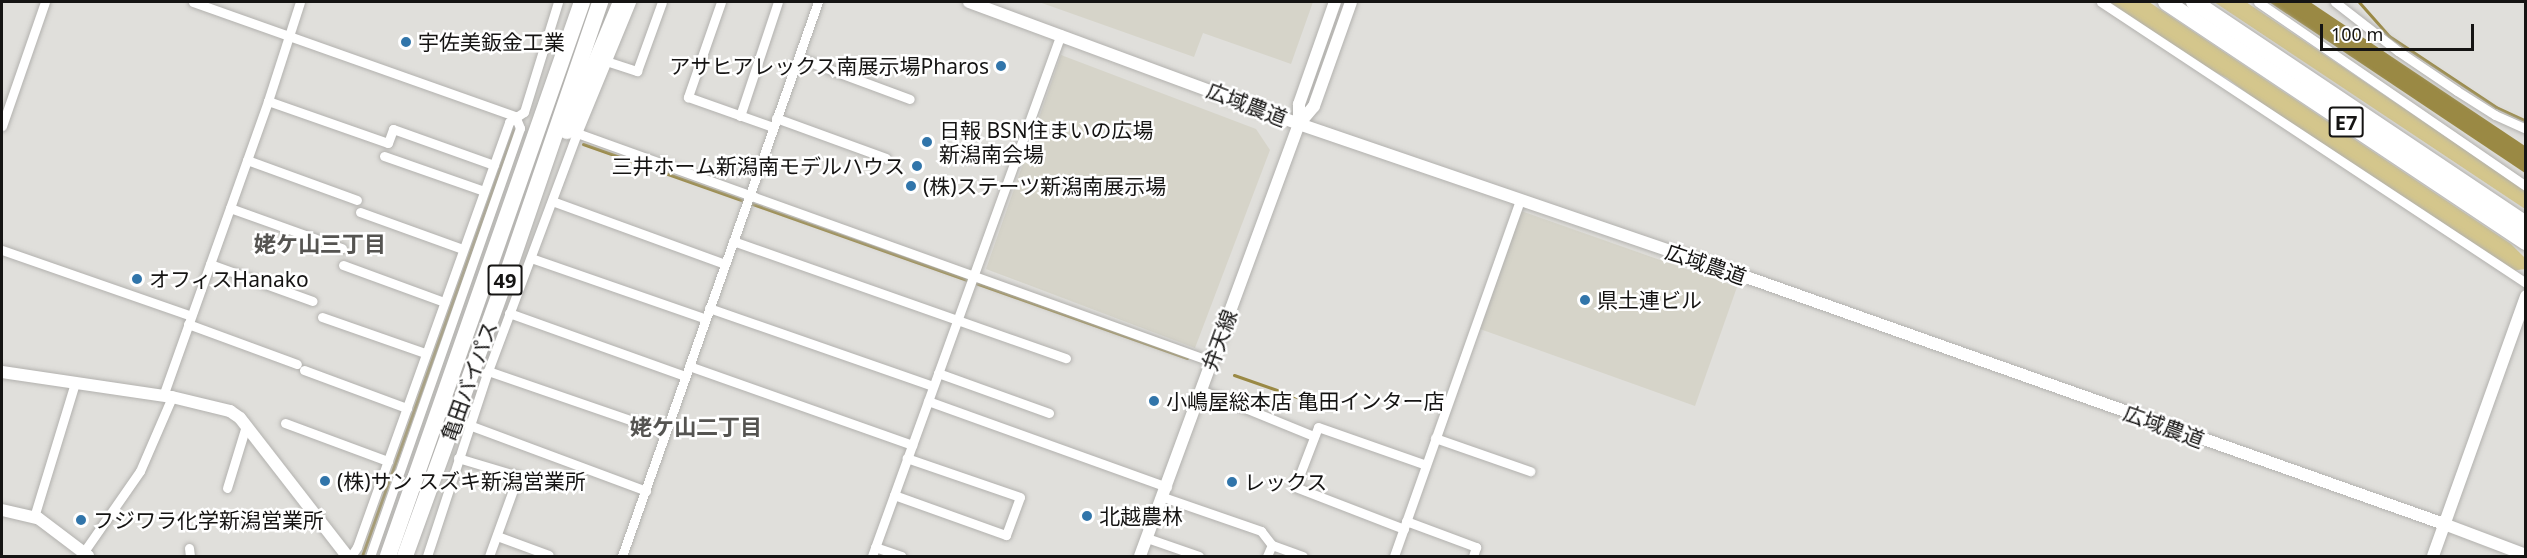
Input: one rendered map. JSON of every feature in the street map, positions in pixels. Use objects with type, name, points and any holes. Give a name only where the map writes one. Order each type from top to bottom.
[{"type":"highway","points":[[557,71],[574,2]]},
{"type":"highway","name":"亀田バイパス","points":[[388,556],[582,2]]},
{"type":"highway","name":"亀田バイパス","points":[[405,556],[531,205],[600,2]]},
{"type":"highway","points":[[531,205],[560,147],[621,2]]},
{"type":"highway","name":"E7","points":[[2166,2],[2526,242]]},
{"type":"highway","name":"E7","points":[[2194,2],[2526,224]]},
{"type":"street","points":[[2,126],[45,2]]},
{"type":"street","points":[[193,2],[290,34],[516,116]]},
{"type":"street","points":[[2,510],[34,517],[56,530],[86,554],[140,471],[300,2]]},
{"type":"street","points":[[2,372],[167,396],[221,407],[240,418],[349,556],[357,547],[509,122],[524,112],[558,2]]},
{"type":"street","points":[[427,556],[469,425],[509,313],[577,133],[631,2]]},
{"type":"street","points":[[606,61],[637,71],[662,2]]},
{"type":"street","points":[[721,2],[688,97],[740,116],[775,123],[886,158]]},
{"type":"street","points":[[740,116],[778,2]]},
{"type":"street","points":[[622,556],[818,2]]},
{"type":"street","name":"広域農道","points":[[969,2],[1299,123],[2445,524],[2523,555]]},
{"type":"street","name":"弁天線","points":[[1140,556],[1299,123],[1299,104],[1335,2]]},
{"type":"street","name":"弁天線","points":[[1299,123],[1314,106],[1351,2]]},
{"type":"street","points":[[2101,2],[2526,283]]},
{"type":"street","points":[[2258,2],[2526,186]]},
{"type":"street","points":[[2335,2],[2398,51],[2457,91],[2495,115],[2526,129]]},
{"type":"street","points":[[901,556],[873,552],[1061,34]]},
{"type":"street","points":[[799,58],[910,99]]},
{"type":"street","points":[[268,101],[388,143],[393,129],[494,165]]},
{"type":"street","points":[[370,556],[520,128],[516,116]]},
{"type":"street","points":[[577,133],[746,201],[1210,361]]},
{"type":"street","points":[[384,156],[484,191]]},
{"type":"street","points":[[247,160],[357,200]]},
{"type":"street","points":[[1394,556],[1520,200]]},
{"type":"street","points":[[552,201],[725,264]]},
{"type":"street","points":[[230,208],[342,248]]},
{"type":"street","points":[[360,212],[463,249]]},
{"type":"street","points":[[733,241],[1066,358]]},
{"type":"street","points":[[2,250],[190,320],[300,367],[406,408]]},
{"type":"street","points":[[531,258],[706,319]]},
{"type":"street","points":[[210,264],[313,301]]},
{"type":"street","points":[[343,265],[444,302]]},
{"type":"street","points":[[2433,556],[2526,296]]},
{"type":"street","points":[[709,308],[933,386]]},
{"type":"street","points":[[509,313],[685,376]]},
{"type":"street","points":[[322,317],[425,353]]},
{"type":"street","points":[[689,366],[912,445]]},
{"type":"street","points":[[488,371],[665,432]]},
{"type":"street","points":[[938,373],[1049,413]]},
{"type":"street","points":[[34,517],[75,383]]},
{"type":"street","points":[[1201,390],[1314,436]]},
{"type":"street","points":[[928,401],[1261,531],[1272,545],[1303,556]]},
{"type":"street","points":[[285,423],[388,461]]},
{"type":"street","points":[[469,425],[646,491]]},
{"type":"street","points":[[227,488],[246,426]]},
{"type":"street","points":[[1426,465],[1317,427],[1295,487],[1476,547],[1473,556]]},
{"type":"street","points":[[1435,438],[1530,471]]},
{"type":"street","points":[[458,458],[518,476],[489,556]]},
{"type":"street","points":[[894,495],[1006,534],[1013,516],[1020,496],[907,458]]},
{"type":"street","points":[[497,536],[549,555]]},
{"type":"street","points":[[1148,538],[1199,556]]},
{"type":"street","points":[[1268,556],[1272,545]]},
{"type":"shaded area","points":[[1039,2],[1313,2],[1291,64],[1203,33],[1194,57]]},
{"type":"shaded area","points":[[2106,2],[2149,2],[2511,244],[2525,258],[2525,269],[2511,271],[2256,100],[2227,78],[2197,63]]},
{"type":"shaded area","points":[[2214,2],[2246,2],[2525,190],[2525,209]]},
{"type":"shaded area","points":[[2269,2],[2310,2],[2525,146],[2525,173]]},
{"type":"shaded area","points":[[1061,55],[1256,129],[1270,150],[1195,348],[986,269]]},
{"type":"shaded area","points":[[1521,211],[1737,287],[1695,406],[1480,329]]},
{"type":"waterway","points":[[2359,2],[2389,36],[2496,107],[2526,121]]},
{"type":"waterway","points":[[362,556],[514,129]]},
{"type":"waterway","points":[[583,144],[1187,358]]},
{"type":"waterway","points":[[1234,375],[1317,404]]},
{"type":"place","name":"宇佐美鈑金工業","points":[[406,42]]},
{"type":"place","name":"アサヒアレックス南展示場Pharos","points":[[1001,66]]},
{"type":"place","name":"日報 BSN住まいの広場 新潟南会場","points":[[927,142]]},
{"type":"place","name":"三井ホーム新潟南モデルハウス","points":[[917,166]]},
{"type":"place","name":"(株)ステーツ新潟南展示場","points":[[911,186]]},
{"type":"place","name":"オフィスHanako","points":[[137,279]]},
{"type":"place","name":"県土連ビル","points":[[1585,300]]},
{"type":"place","name":"小嶋屋総本店 亀田インター店","points":[[1154,401]]},
{"type":"place","name":"(株)サン スズキ新潟営業所","points":[[325,481]]},
{"type":"place","name":"レックス","points":[[1232,482]]},
{"type":"place","name":"北越農林","points":[[1087,516]]},
{"type":"place","name":"フジワラ化学新潟営業所","points":[[81,520]]},
{"type":"district","name":"姥ケ山三丁目","points":[[320,244]]},
{"type":"district","name":"姥ケ山二丁目","points":[[696,427]]}]
